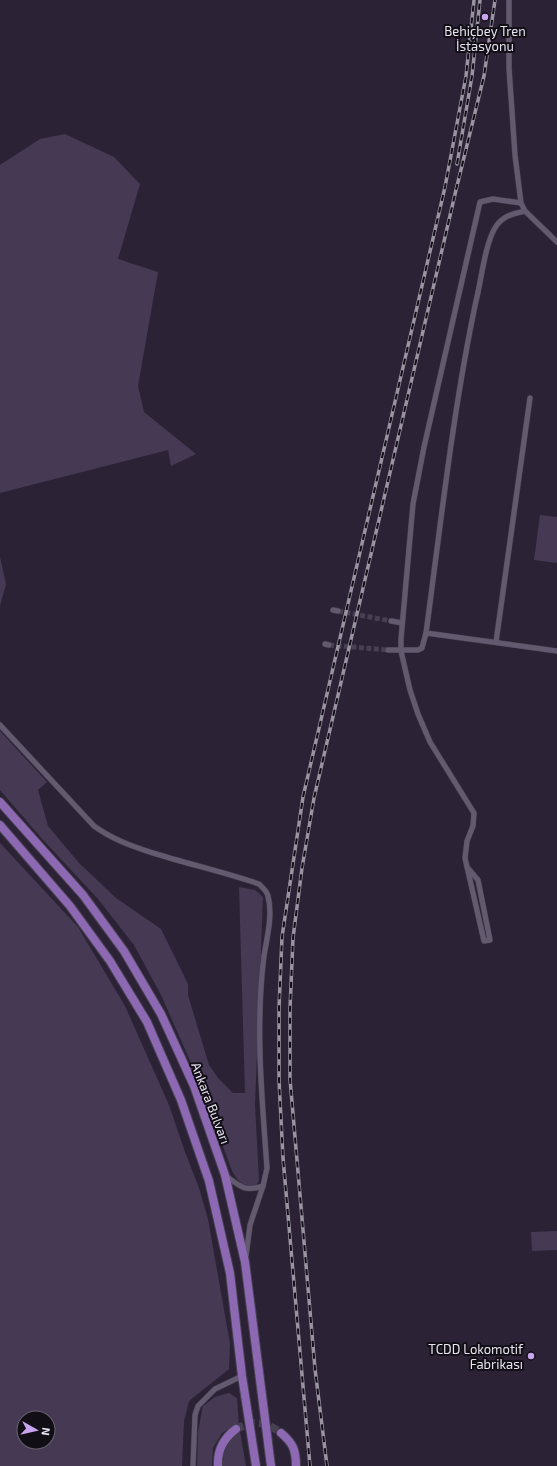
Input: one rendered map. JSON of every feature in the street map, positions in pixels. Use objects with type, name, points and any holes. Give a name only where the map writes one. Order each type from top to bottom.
[{"type":"main road","name":"Ankara Bulvarı","points":[[0,802],[83,895],[124,951],[161,1014],[194,1086],[225,1175],[245,1262],[271,1466]]},
{"type":"main road","points":[[0,825],[70,906],[110,961],[147,1022],[181,1100],[209,1181],[230,1273],[242,1376],[256,1466]]},
{"type":"main road","points":[[218,1466],[223,1441],[236,1429]]},
{"type":"main road","points":[[281,1433],[292,1445],[296,1457],[296,1466]]},
{"type":"street","points":[[509,0],[509,68],[515,155],[521,204],[524,211],[557,242]]},
{"type":"street","points":[[467,867],[478,880],[490,940],[484,941],[467,867],[465,858],[467,842],[473,826],[474,813],[430,742],[410,690],[401,651],[408,547],[424,447],[480,202],[493,198],[521,204]]},
{"type":"street","points":[[388,650],[418,650],[422,648],[426,633],[452,441],[469,339],[490,237],[501,220],[511,214],[524,211]]},
{"type":"street","points":[[496,642],[530,398]]},
{"type":"street","points":[[390,621],[402,622]]},
{"type":"street","points":[[426,633],[557,651]]},
{"type":"street","points":[[0,725],[94,826],[108,836],[179,862],[259,884],[268,894],[270,914],[264,960],[260,1012],[260,1056],[267,1168],[263,1186],[250,1225],[245,1262]]},
{"type":"street","points":[[225,1175],[240,1186],[251,1190],[263,1186]]},
{"type":"street","points":[[193,1466],[195,1415],[198,1406],[215,1389],[242,1376]]},
{"type":"shaded area","points":[[65,134],[114,157],[140,184],[118,259],[158,272],[138,386],[144,412],[196,454],[171,466],[168,450],[0,493],[0,165],[40,139]]},
{"type":"shaded area","points":[[540,515],[557,517],[557,563],[534,560]]},
{"type":"shaded area","points":[[0,557],[6,584],[0,606]]},
{"type":"shaded area","points":[[0,731],[47,782],[38,790],[48,826],[79,863],[116,898],[161,929],[188,984],[188,995],[209,1065],[218,1078],[233,1093],[245,1093],[239,887],[255,890],[263,897],[255,1105],[259,1180],[256,1186],[244,1185],[236,1178],[232,1171],[199,1081],[161,995],[134,945],[98,899],[44,841],[0,790]]},
{"type":"shaded area","points":[[0,843],[78,927],[125,1006],[169,1105],[199,1188],[208,1219],[230,1344],[229,1369],[189,1401],[184,1421],[182,1466],[0,1466]]},
{"type":"shaded area","points":[[557,1231],[557,1250],[532,1251],[531,1232]]},
{"type":"shaded area","points":[[229,1393],[237,1398],[239,1426],[246,1466],[222,1466],[224,1453],[234,1426],[222,1433],[213,1448],[212,1466],[197,1466],[198,1432],[203,1406],[215,1397]]},
{"type":"tunnel","points":[[338,611],[391,621]]},
{"type":"tunnel","points":[[329,645],[388,650]]},
{"type":"tunnel","points":[[236,1429],[248,1424],[259,1423],[270,1426],[281,1433]]},
{"type":"railway","points":[[310,1466],[283,1158],[279,1080],[279,1008],[282,937],[303,797],[445,187],[466,76],[474,0]]},
{"type":"railway","points":[[457,164],[472,76],[480,0]]},
{"type":"railway","points":[[327,1466],[315,1369],[290,1079],[290,1009],[293,938],[302,868],[314,798],[484,76],[495,0]]},
{"type":"place","name":"Behiçbey Tren İstasyonu","points":[[485,17]]},
{"type":"place","name":"TCDD Lokomotif Fabrikası","points":[[531,1356]]}]
